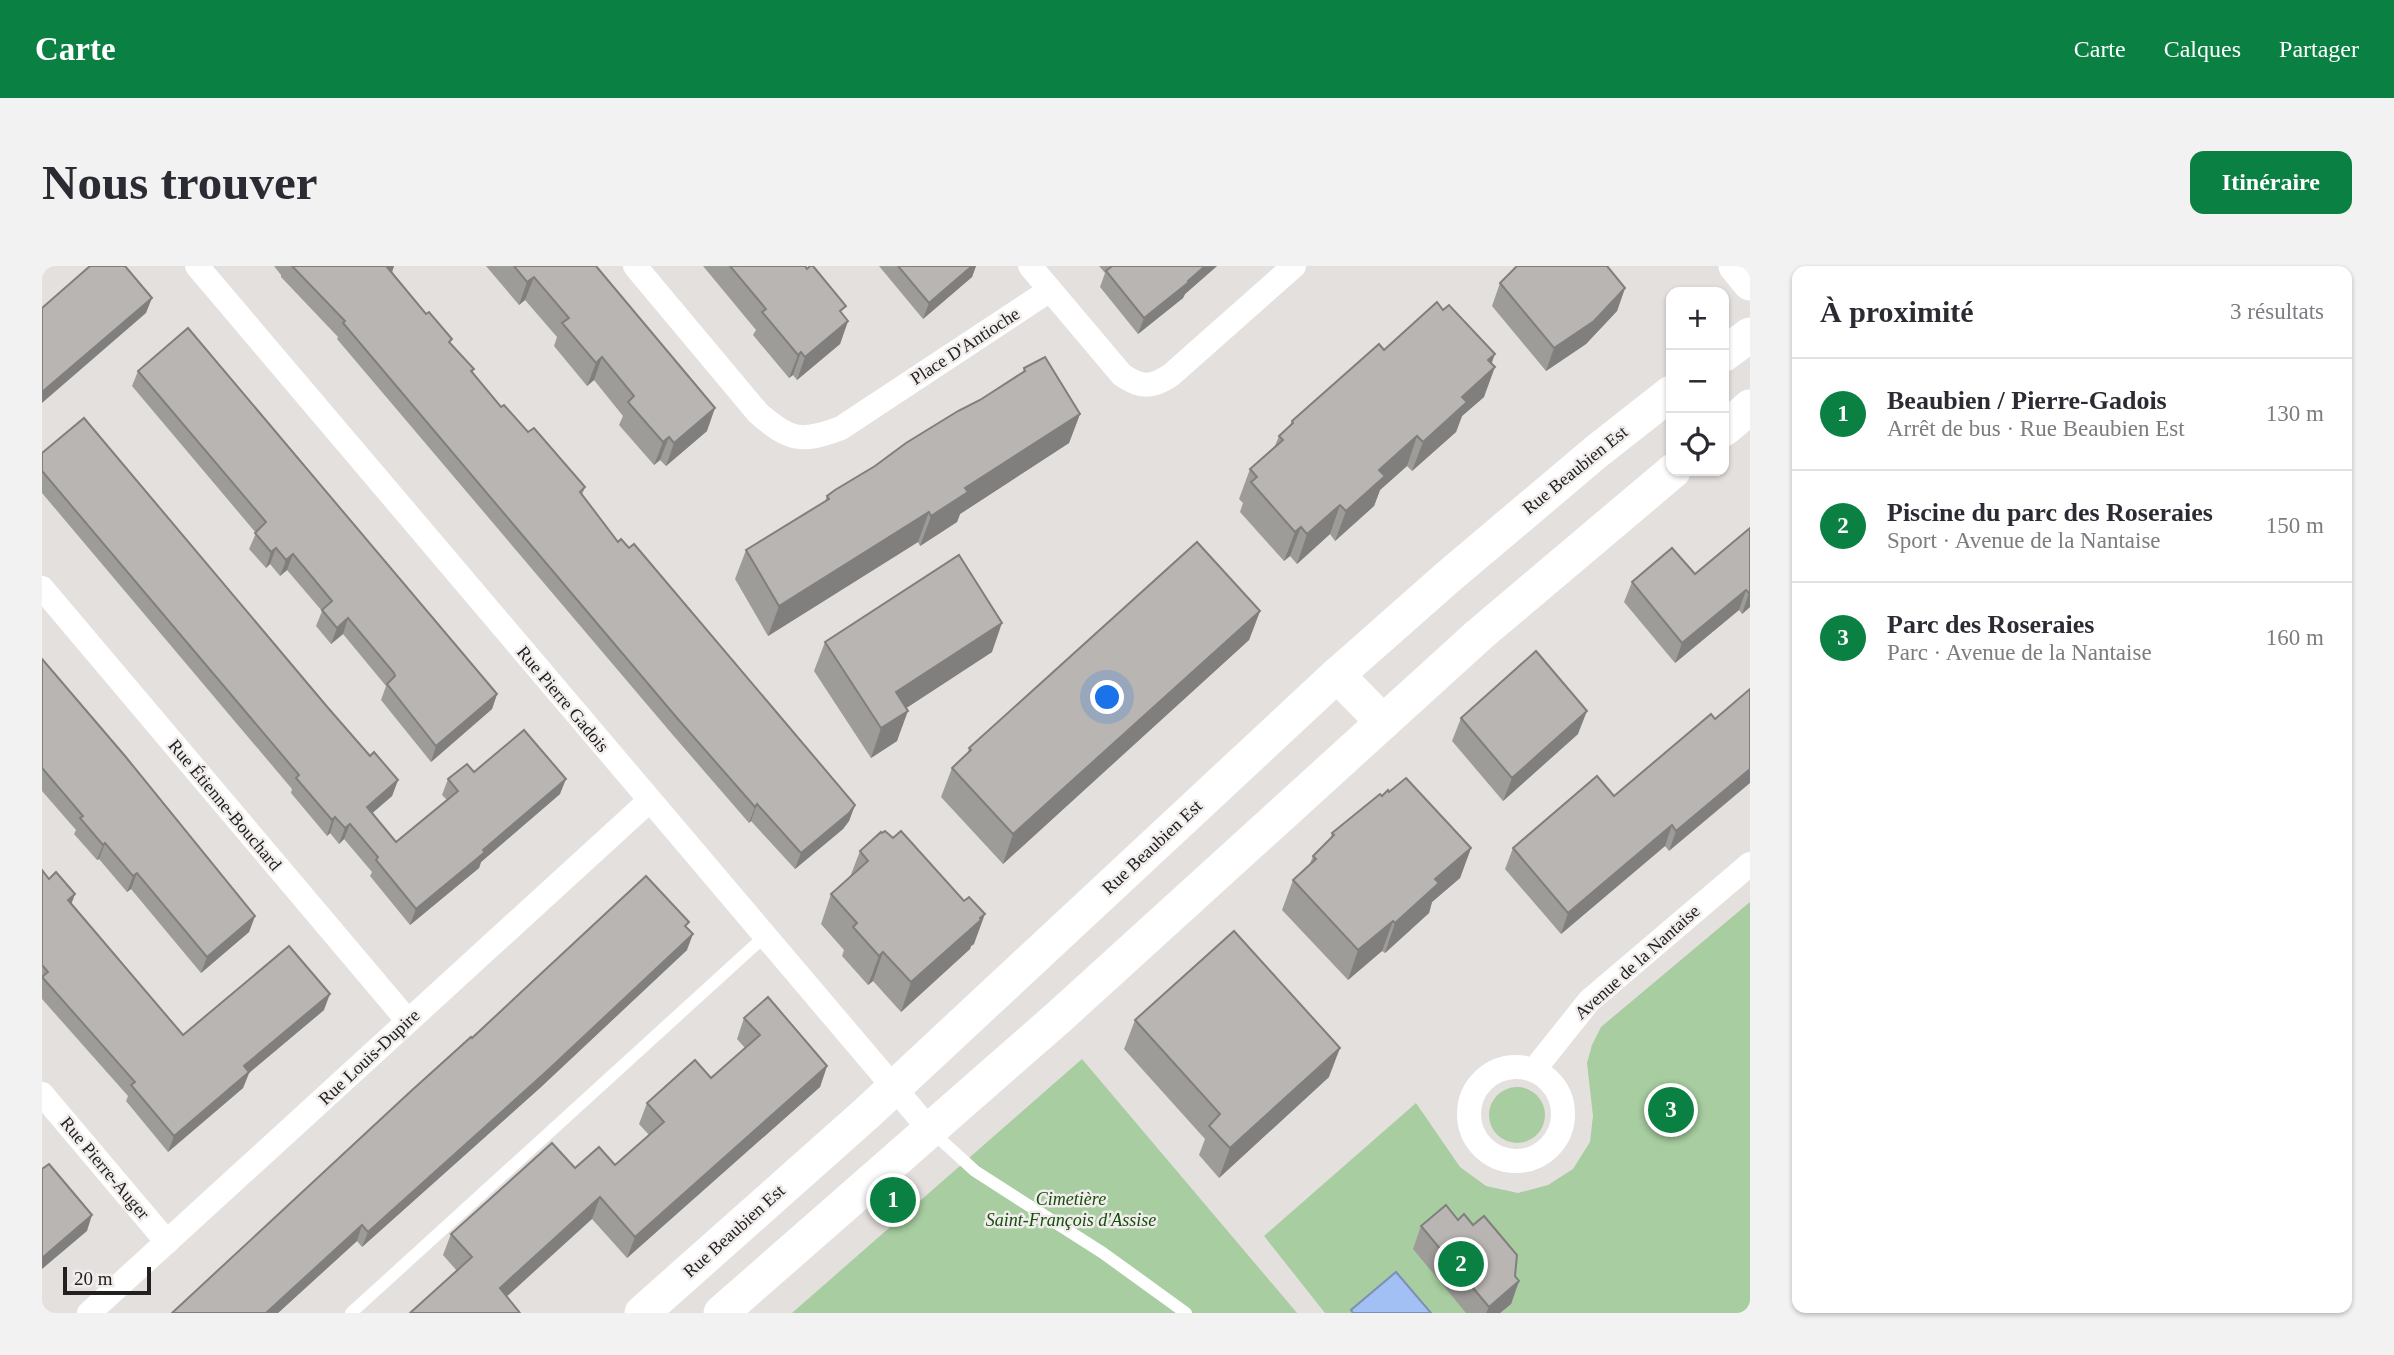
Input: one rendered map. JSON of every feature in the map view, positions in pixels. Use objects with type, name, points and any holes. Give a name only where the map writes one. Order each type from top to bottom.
[{"type":"street","name":"Rue Pierre Gadois","points":[[197,266],[930,1130]]},
{"type":"street","name":"Place D'Antioche","points":[[635,266],[758,413],[776,429],[797,438],[819,436],[841,428],[1050,290]]},
{"type":"street","points":[[1030,266],[1122,375],[1135,384],[1148,387],[1171,375],[1294,266]]},
{"type":"street","points":[[1736,266],[1750,283]]},
{"type":"street","points":[[1729,350],[1750,335]]},
{"type":"street","name":"Rue Beaubien Est","points":[[642,1313],[892,1088],[1337,675],[1543,496],[1666,397]]},
{"type":"street","points":[[1729,425],[1750,407]]},
{"type":"street","points":[[721,1313],[1060,1016],[1480,634],[1667,476]]},
{"type":"street","name":"Rue Étienne-Bouchard","points":[[42,588],[408,1021]]},
{"type":"street","points":[[1337,675],[1382,722]]},
{"type":"street","name":"Rue Louis-Dupire","points":[[89,1313],[649,801]]},
{"type":"street","name":"Avenue de la Nantaise","points":[[1534,1070],[1589,1001],[1750,864]]},
{"type":"street","name":"Rue Pierre-Auger","points":[[42,1094],[167,1242]]},
{"type":"lane","points":[[351,1313],[765,936]]},
{"type":"lane","points":[[930,1130],[975,1171],[1103,1253],[1186,1313]]},
{"type":"green space","points":[[1750,902],[1750,1313],[1325,1313],[1264,1236],[1416,1103],[1460,1167],[1486,1186],[1518,1193],[1548,1185],[1573,1169],[1590,1142],[1593,1116],[1587,1063],[1601,1027]]},
{"type":"green space","name":"Cimetière Saint-François d'Assise","points":[[1082,1059],[1297,1313],[792,1313]]},
{"type":"green space","points":[[1512,1087],[1522,1087],[1537,1095],[1543,1104],[1543,1126],[1537,1135],[1522,1143],[1512,1143],[1494,1131],[1489,1120],[1489,1110],[1501,1092]]},
{"type":"water","points":[[1396,1272],[1431,1313],[1353,1313],[1351,1310]]},
{"type":"building","points":[[90,266],[125,266],[152,298],[42,392],[42,308]]},
{"type":"building","points":[[292,266],[388,266],[426,314],[429,312],[452,339],[449,342],[474,369],[471,371],[501,407],[504,405],[528,432],[534,428],[585,487],[580,492],[618,542],[621,539],[629,548],[634,544],[855,805],[849,813],[801,853],[757,804],[755,807],[677,718],[343,323],[345,321]]},
{"type":"building","points":[[514,266],[596,266],[715,408],[674,443],[669,437],[663,442],[628,402],[634,396],[602,357],[596,363],[562,323],[569,318],[534,277],[527,282]]},
{"type":"building","points":[[730,266],[805,266],[807,269],[813,266],[846,306],[840,311],[848,321],[805,357],[801,352],[798,355],[762,312],[766,309]]},
{"type":"building","points":[[898,266],[972,266],[929,303]]},
{"type":"building","points":[[1112,266],[1205,266],[1144,318],[1106,271]]},
{"type":"building","points":[[1517,266],[1607,266],[1625,288],[1594,321],[1554,348],[1500,283]]},
{"type":"building","points":[[1437,302],[1443,310],[1449,305],[1495,354],[1488,360],[1495,367],[1462,397],[1467,402],[1423,442],[1417,436],[1379,470],[1385,476],[1346,511],[1340,505],[1307,534],[1301,527],[1295,532],[1251,482],[1257,477],[1250,469],[1283,440],[1279,436],[1292,421],[1379,344],[1384,350]]},
{"type":"building","points":[[188,328],[497,694],[436,746],[387,684],[395,676],[394,673],[348,618],[337,628],[322,610],[332,601],[293,554],[286,560],[276,548],[271,552],[255,533],[266,522],[138,371]]},
{"type":"building","points":[[1045,357],[1080,414],[965,488],[968,492],[931,516],[929,512],[779,606],[746,550],[829,499],[827,496],[835,490],[906,443],[980,400],[1025,371],[1024,368]]},
{"type":"building","points":[[84,418],[329,709],[370,756],[374,752],[398,780],[367,807],[396,842],[458,791],[448,779],[467,764],[474,772],[524,730],[566,779],[483,850],[485,852],[416,909],[350,824],[345,828],[335,817],[332,820],[296,778],[299,775],[42,471],[42,453]]},
{"type":"building","points":[[1750,528],[1750,592],[1746,590],[1682,643],[1632,582],[1672,548],[1695,574]]},
{"type":"building","points":[[1197,542],[1260,611],[1013,834],[952,768],[971,750],[969,748]]},
{"type":"building","points":[[959,555],[1002,623],[896,692],[908,711],[881,728],[825,642]]},
{"type":"building","points":[[1536,651],[1587,711],[1512,778],[1461,718]]},
{"type":"building","points":[[42,659],[255,916],[207,957],[137,873],[133,876],[105,843],[103,845],[80,818],[83,816],[42,768]]},
{"type":"building","points":[[1750,689],[1750,769],[1676,831],[1672,825],[1568,913],[1513,848],[1597,776],[1614,796],[1711,714],[1715,719]]},
{"type":"building","points":[[1406,778],[1471,848],[1435,879],[1439,883],[1395,923],[1393,921],[1358,950],[1293,880],[1316,859],[1313,856],[1334,835],[1332,833],[1380,794],[1382,796],[1388,790],[1389,792]]},
{"type":"building","points":[[885,831],[893,838],[901,831],[964,901],[969,897],[985,914],[911,982],[883,952],[879,956],[853,927],[857,923],[831,894],[868,861],[860,851]]},
{"type":"building","points":[[42,870],[49,879],[56,872],[75,894],[68,900],[183,1035],[289,946],[330,994],[244,1066],[249,1072],[174,1136],[131,1085],[135,1082],[42,977],[48,972],[42,965]]},
{"type":"building","points":[[646,876],[689,922],[685,926],[693,934],[547,1071],[368,1232],[362,1225],[266,1313],[172,1313],[472,1038]]},
{"type":"building","points":[[1234,931],[1340,1048],[1230,1148],[1209,1126],[1220,1114],[1135,1020]]},
{"type":"building","points":[[768,997],[827,1066],[635,1237],[600,1197],[500,1288],[520,1313],[410,1313],[472,1257],[451,1234],[552,1143],[575,1168],[599,1147],[615,1165],[664,1122],[647,1103],[695,1060],[711,1078],[760,1035],[744,1018]]},
{"type":"building","points":[[49,1164],[92,1215],[42,1258],[42,1169]]},
{"type":"building","points":[[1446,1205],[1458,1220],[1464,1214],[1473,1225],[1484,1216],[1517,1255],[1515,1276],[1519,1281],[1489,1307],[1421,1226]]},
{"type":"place","name":"Parc des Roseraies","points":[[1671,1110]]},
{"type":"place","name":"Beaubien / Pierre-Gadois","points":[[893,1200]]},
{"type":"place","name":"Piscine du parc des Roseraies","points":[[1461,1264]]}]
